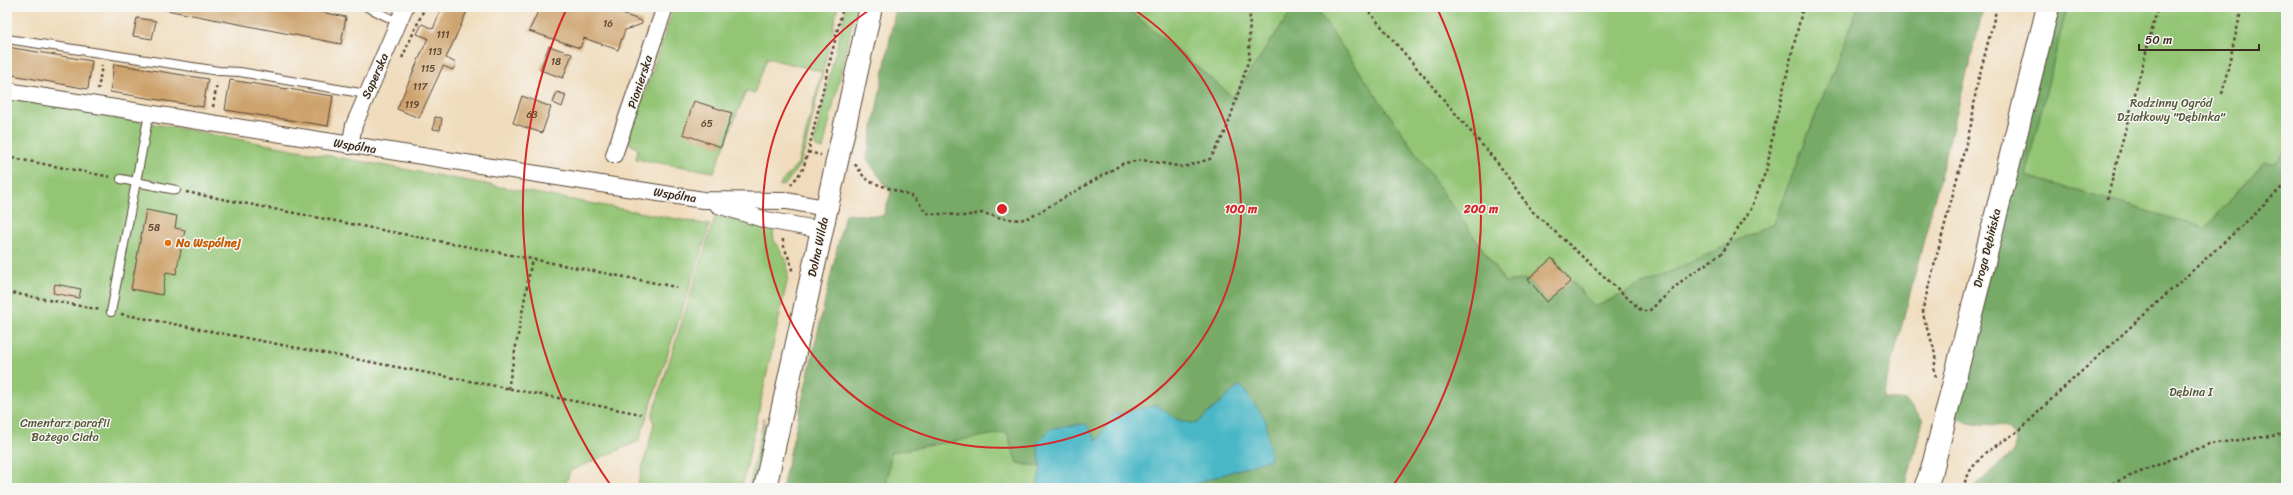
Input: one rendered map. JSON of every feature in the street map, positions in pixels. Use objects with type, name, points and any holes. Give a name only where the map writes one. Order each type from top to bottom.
[{"type":"main road","name":"Dolna Wilda","points":[[765,488],[822,230],[826,208],[829,157],[871,7]]},
{"type":"main road","name":"Droga Dębińska","points":[[1925,488],[1932,470],[2048,7]]},
{"type":"street","name":"Saperska","points":[[350,146],[354,125],[366,94],[405,7]]},
{"type":"street","name":"Pionierska","points":[[614,155],[665,7]]},
{"type":"street","name":"Wspólna","points":[[7,91],[350,146],[703,200],[787,201],[826,208]]},
{"type":"street","name":"Wspólna","points":[[703,200],[766,220],[822,230]]},
{"type":"lane","points":[[367,7],[398,22]]},
{"type":"lane","points":[[7,38],[219,72],[240,72],[366,94]]},
{"type":"lane","points":[[111,312],[149,114]]},
{"type":"lane","points":[[121,179],[176,190]]},
{"type":"path","points":[[787,201],[788,187],[798,177],[808,152],[842,7]]},
{"type":"path","points":[[808,152],[846,162],[854,162],[864,177],[871,182],[914,197],[926,212],[930,214],[964,216],[982,213],[1001,218],[1020,220],[1031,217],[1124,162],[1143,160],[1184,167],[1210,159],[1226,131],[1249,59],[1250,7]]},
{"type":"path","points":[[1365,7],[1500,166],[1531,210],[1642,311],[1649,311],[1684,279],[1722,253],[1751,209],[1767,168],[1774,128],[1803,7]]},
{"type":"path","points":[[1951,390],[1936,377],[1934,371],[1934,353],[1924,323],[1923,308],[1972,121],[1976,89],[1997,7]]},
{"type":"path","points":[[2107,199],[2158,7]]},
{"type":"path","points":[[2222,94],[2242,7]]},
{"type":"path","points":[[97,94],[104,53]]},
{"type":"path","points":[[212,112],[219,72]]},
{"type":"path","points":[[7,157],[121,179]]},
{"type":"path","points":[[1962,488],[1971,469],[1985,453],[2021,429],[2060,391],[2256,213],[2286,183]]},
{"type":"path","points":[[176,190],[676,287]]},
{"type":"path","points":[[784,223],[782,244],[790,257],[792,270],[790,278]]},
{"type":"path","points":[[508,389],[532,259]]},
{"type":"path","points":[[7,292],[641,414]]},
{"type":"path","points":[[2101,488],[2210,444],[2286,434]]},
{"type":"green space","points":[[674,7],[838,7],[805,149],[799,166],[785,185],[780,186],[780,184],[798,163],[822,72],[767,58],[754,94],[746,91],[714,172],[636,159],[638,149],[628,142]]},
{"type":"green space","points":[[846,7],[856,7],[823,149],[816,147],[814,142]]},
{"type":"green space","points":[[896,7],[1125,7],[1233,97],[1294,7],[1315,7],[1505,282],[1528,279],[1547,301],[1571,281],[1595,307],[1773,224],[1858,7],[1984,7],[1883,398],[1906,401],[1923,420],[1905,488],[1183,488],[1270,459],[1240,385],[1196,424],[1178,420],[1156,405],[1097,441],[1037,443],[1041,467],[1017,463],[1007,432],[891,452],[886,488],[782,488],[845,214],[883,216],[891,193],[867,159]]},
{"type":"green space","points":[[1125,7],[1294,7],[1233,97]]},
{"type":"green space","points":[[1315,7],[1858,7],[1773,224],[1595,307],[1552,258],[1528,279],[1505,282]]},
{"type":"green space","name":"Dębina I","points":[[2054,7],[2067,7],[2025,176],[2206,228],[2265,161],[2275,164],[2286,150],[2286,488],[1973,488],[2012,454],[2016,442],[2009,431],[2003,426],[1968,422],[1952,417]]},
{"type":"green space","name":"Rodzinny Ogród Działkowy \"Dębinka\"","points":[[2067,7],[2286,7],[2286,150],[2275,164],[2264,161],[2206,228],[2025,176]]},
{"type":"green space","name":"Cmentarz parafii Bożego Ciała","points":[[7,97],[710,225],[639,441],[570,471],[564,488],[7,488]]},
{"type":"green space","points":[[716,214],[773,230],[774,240],[787,261],[788,277],[742,488],[637,488],[654,424],[652,416]]},
{"type":"green space","points":[[764,418],[764,442],[757,488],[749,488]]},
{"type":"green space","points":[[1007,432],[1017,463],[1041,467],[1037,488],[886,488],[891,452]]},
{"type":"water","points":[[1240,385],[1266,420],[1270,459],[1183,488],[1037,488],[1041,467],[1037,443],[1052,428],[1086,424],[1097,441],[1113,415],[1156,405],[1178,420],[1196,424]]},
{"type":"building","points":[[151,7],[295,7],[346,17],[341,44]]},
{"type":"building","points":[[433,7],[469,7],[446,58],[456,63],[453,70],[443,66],[419,118],[397,109],[428,38],[417,34],[422,24],[433,29],[441,10]]},
{"type":"building","points":[[540,7],[603,7],[642,21],[642,24],[625,30],[618,50],[584,38],[580,48],[529,31]]},
{"type":"building","points":[[137,18],[156,21],[152,39],[133,36]]},
{"type":"building","points":[[549,46],[572,54],[563,78],[540,70]]},
{"type":"building","points":[[7,47],[92,61],[88,89],[7,74]]},
{"type":"building","points":[[114,64],[208,79],[203,107],[110,92]]},
{"type":"building","points":[[230,80],[333,96],[328,126],[225,110]]},
{"type":"building","points":[[557,92],[566,95],[562,107],[553,103]]},
{"type":"building","points":[[522,96],[551,107],[542,133],[513,123]]},
{"type":"building","points":[[694,101],[732,113],[721,147],[683,134]]},
{"type":"building","points":[[435,117],[442,118],[440,130],[433,129]]},
{"type":"building","points":[[146,210],[177,216],[175,228],[185,230],[176,274],[166,272],[162,295],[131,289]]},
{"type":"building","points":[[1552,258],[1571,281],[1547,302],[1528,279]]},
{"type":"building","points":[[55,284],[81,289],[79,298],[53,293]]},
{"type":"place","name":"Na Wspólnej","points":[[168,243]]}]
